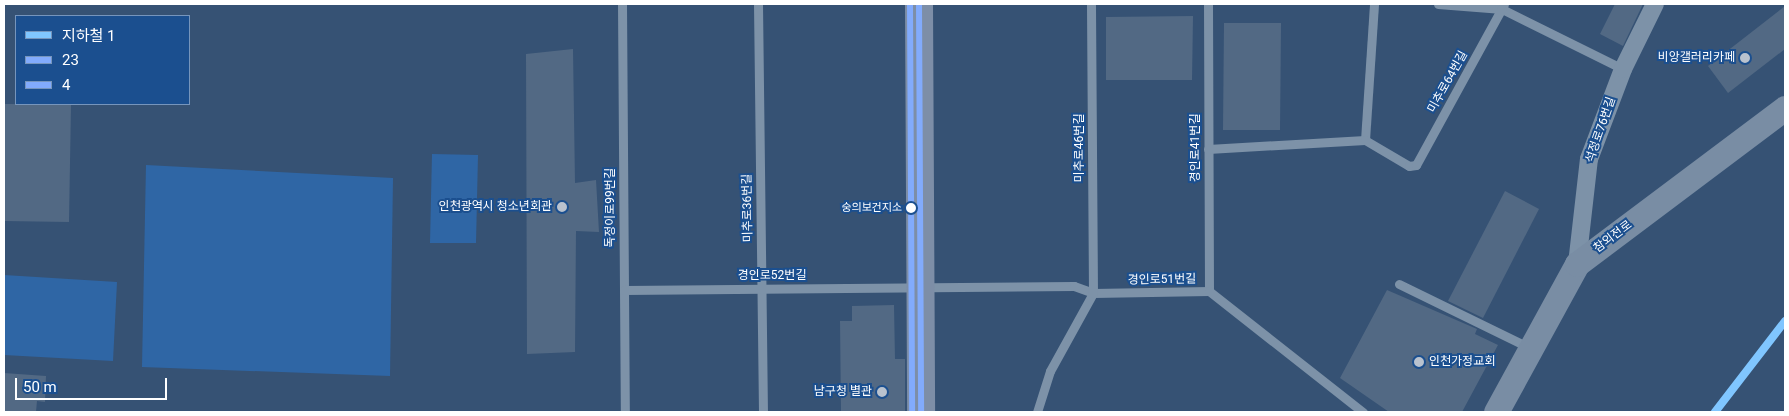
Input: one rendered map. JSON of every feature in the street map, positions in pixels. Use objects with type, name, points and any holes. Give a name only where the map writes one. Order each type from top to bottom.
[{"type":"main road","points":[[919,4],[921,412]]},
{"type":"main road","name":"참외전로","points":[[1496,412],[1528,347],[1577,264],[1785,108]]},
{"type":"street","name":"석정로76번길","points":[[1577,264],[1589,159],[1623,68],[1654,4]]},
{"type":"lane","name":"독정이로99번길","points":[[622,4],[625,412]]},
{"type":"lane","name":"미추로36번길","points":[[758,4],[763,412]]},
{"type":"lane","name":"미추로46번길","points":[[1092,4],[1094,293]]},
{"type":"lane","name":"경인로41번길","points":[[1208,4],[1209,292]]},
{"type":"lane","points":[[1208,149],[1365,140],[1374,4]]},
{"type":"lane","points":[[1438,4],[1503,6],[1623,68]]},
{"type":"lane","name":"미추로64번길","points":[[1365,140],[1409,166],[1416,165],[1503,6]]},
{"type":"lane","points":[[1399,284],[1528,347]]},
{"type":"lane","name":"경인로51번길","points":[[920,288],[1074,286],[1094,293],[1209,292],[1363,412]]},
{"type":"lane","name":"경인로52번길","points":[[624,290],[920,288]]},
{"type":"lane","points":[[1036,412],[1050,372],[1094,293]]},
{"type":"shaded area","points":[[432,154],[478,155],[476,243],[430,243]]},
{"type":"shaded area","points":[[146,165],[393,178],[390,376],[142,367]]},
{"type":"shaded area","points":[[4,275],[117,282],[113,361],[4,355]]},
{"type":"building","points":[[1615,4],[1643,4],[1623,46],[1600,34]]},
{"type":"building","points":[[1785,6],[1785,49],[1728,93],[1708,66]]},
{"type":"building","points":[[1193,16],[1192,80],[1106,80],[1106,17]]},
{"type":"building","points":[[1224,23],[1281,23],[1280,130],[1223,130]]},
{"type":"building","name":"인천광역시 청소년회관","points":[[573,49],[575,183],[596,180],[599,232],[576,231],[575,352],[527,354],[526,54]]},
{"type":"building","points":[[4,104],[71,105],[69,222],[4,221]]},
{"type":"building","points":[[1505,191],[1539,209],[1483,318],[1448,301]]},
{"type":"building","name":"인천가정교회","points":[[1387,290],[1477,329],[1475,334],[1498,345],[1462,412],[1389,412],[1340,378]]},
{"type":"building","points":[[894,305],[895,359],[905,359],[905,412],[841,412],[840,321],[852,321],[852,306]]},
{"type":"building","points":[[4,373],[46,376],[45,402],[37,401],[36,412],[4,412]]},
{"type":"metro line","name":"1","points":[[1715,412],[1785,321]]},
{"type":"transit line","name":"4","points":[[910,4],[912,412]]},
{"type":"transit line","name":"23","points":[[919,4],[921,412]]},
{"type":"place","name":"비앙갤러리카페","points":[[1745,58]]},
{"type":"place","name":"인천광역시 청소년회관","points":[[562,207]]},
{"type":"place","name":"숭의보건지소","points":[[911,208]]},
{"type":"place","name":"인천가정교회","points":[[1419,362]]},
{"type":"place","name":"남구청 별관","points":[[882,392]]}]
